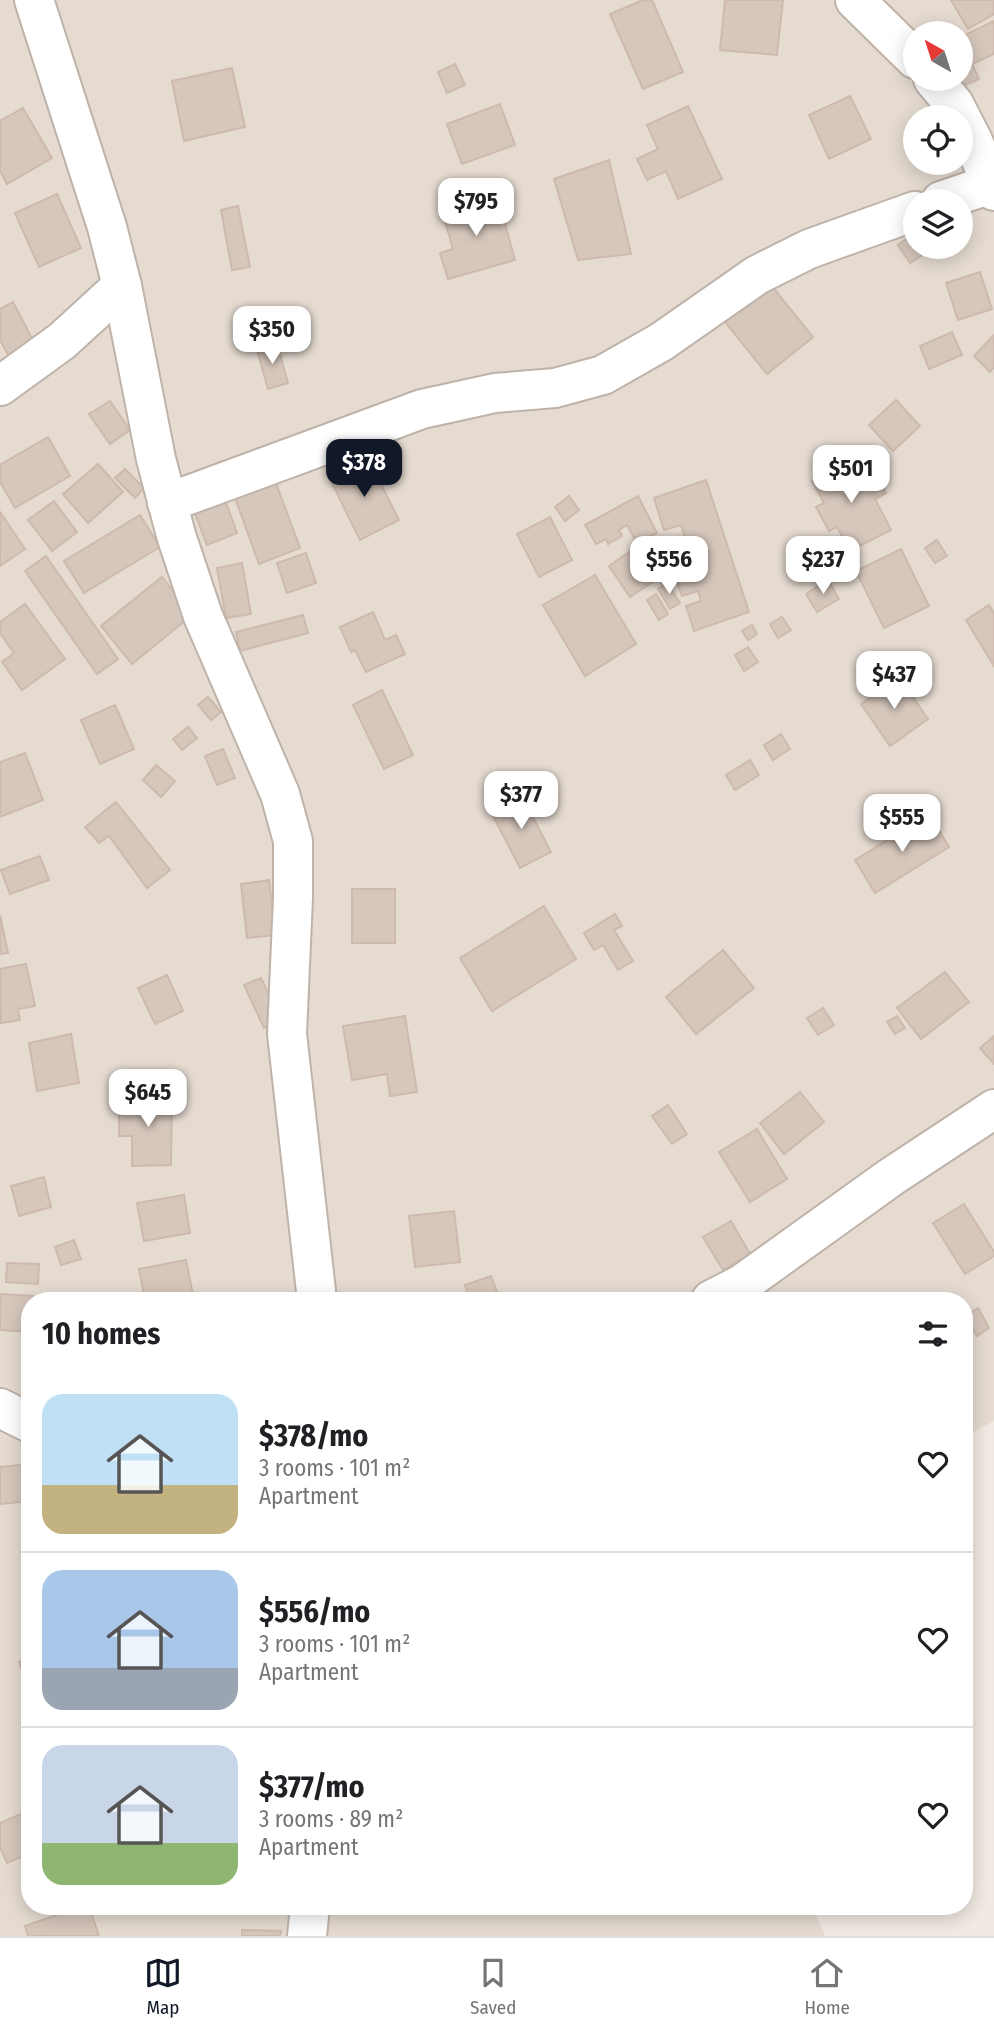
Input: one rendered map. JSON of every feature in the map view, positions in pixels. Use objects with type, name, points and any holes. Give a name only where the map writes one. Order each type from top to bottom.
[{"type":"street","points":[[34,0],[107,227],[122,286],[167,503],[203,616],[280,794],[293,841],[286,1034],[316,1292]]},
{"type":"street","points":[[855,0],[903,47]]},
{"type":"street","points":[[943,91],[954,104],[973,141],[992,187],[973,192]]},
{"type":"street","points":[[167,503],[422,409],[495,393],[555,388],[603,375],[661,342],[757,275],[809,249],[903,215]]},
{"type":"street","points":[[0,386],[62,341],[122,286]]},
{"type":"street","points":[[726,1292],[742,1284],[891,1177],[994,1109]]},
{"type":"street","points":[[0,1408],[21,1418]]},
{"type":"street","points":[[307,1936],[309,1915]]},
{"type":"shaded area","points":[[0,0],[994,0],[994,1421],[973,1432],[973,1292],[21,1292],[21,1915],[816,1915],[825,1936],[0,1936]]},
{"type":"building","points":[[643,0],[652,0],[683,72],[643,89],[610,14]]},
{"type":"building","points":[[725,0],[783,0],[777,55],[720,50]]},
{"type":"building","points":[[951,0],[994,0],[994,14],[973,26],[973,21],[963,21]]},
{"type":"building","points":[[994,21],[994,54],[973,64],[973,31]]},
{"type":"building","points":[[455,64],[465,85],[447,93],[438,72]]},
{"type":"building","points":[[973,66],[979,79],[973,82]]},
{"type":"building","points":[[232,68],[245,127],[184,141],[172,81]]},
{"type":"building","points":[[850,96],[871,139],[829,159],[809,115]]},
{"type":"building","points":[[500,104],[515,145],[462,164],[447,124]]},
{"type":"building","points":[[688,106],[722,179],[678,199],[666,171],[647,180],[637,159],[658,149],[647,125]]},
{"type":"building","points":[[23,108],[52,158],[7,184],[0,171],[0,121]]},
{"type":"building","points":[[609,160],[631,254],[578,260],[554,179]]},
{"type":"building","points":[[57,194],[81,248],[39,267],[15,213]]},
{"type":"building","points":[[497,195],[515,260],[448,279],[440,253],[453,249],[442,211]]},
{"type":"building","points":[[238,206],[250,267],[232,270],[221,210]]},
{"type":"building","points":[[980,272],[992,309],[958,320],[946,283]]},
{"type":"building","points":[[771,285],[813,337],[767,374],[725,322]]},
{"type":"building","points":[[13,302],[38,350],[13,364],[0,340],[0,309]]},
{"type":"building","points":[[952,332],[962,355],[929,369],[920,346]]},
{"type":"building","points":[[994,335],[994,367],[990,372],[974,356]]},
{"type":"building","points":[[277,344],[288,383],[268,389],[257,350]]},
{"type":"building","points":[[896,400],[920,426],[893,451],[869,425]]},
{"type":"building","points":[[110,401],[130,430],[110,444],[89,414]]},
{"type":"building","points":[[48,437],[70,476],[15,508],[0,482],[0,465]]},
{"type":"building","points":[[368,458],[399,520],[360,540],[329,477]]},
{"type":"building","points":[[854,459],[868,485],[879,479],[886,493],[875,499],[891,530],[850,551],[837,527],[829,531],[816,507],[824,503],[812,481]]},
{"type":"building","points":[[98,464],[123,492],[88,523],[63,494]]},
{"type":"building","points":[[125,469],[144,488],[135,498],[115,478]]},
{"type":"building","points":[[706,480],[749,612],[694,631],[686,606],[701,601],[698,591],[682,596],[677,581],[696,574],[691,558],[676,564],[671,550],[687,544],[681,525],[664,530],[654,498]]},
{"type":"building","points":[[276,483],[300,548],[259,564],[235,498]]},
{"type":"building","points":[[569,496],[579,510],[565,521],[555,507]]},
{"type":"building","points":[[638,496],[657,533],[637,543],[627,525],[619,530],[622,536],[608,544],[606,539],[596,544],[585,525]]},
{"type":"building","points":[[225,500],[237,533],[207,545],[194,511]]},
{"type":"building","points":[[54,501],[77,532],[52,551],[28,520]]},
{"type":"building","points":[[0,512],[25,549],[0,566]]},
{"type":"building","points":[[140,515],[160,547],[84,593],[64,561]]},
{"type":"building","points":[[550,517],[572,560],[539,577],[517,534]]},
{"type":"building","points":[[937,540],[947,556],[935,563],[925,548]]},
{"type":"building","points":[[635,548],[657,579],[630,597],[609,566]]},
{"type":"building","points":[[901,549],[929,606],[884,628],[856,571]]},
{"type":"building","points":[[306,553],[316,583],[287,593],[277,563]]},
{"type":"building","points":[[46,556],[118,659],[97,674],[25,571]]},
{"type":"building","points":[[242,563],[251,614],[226,618],[217,568]]},
{"type":"building","points":[[595,575],[636,644],[585,676],[543,605]]},
{"type":"building","points":[[162,577],[192,615],[132,664],[101,626]]},
{"type":"building","points":[[828,580],[839,599],[817,612],[806,594]]},
{"type":"building","points":[[667,583],[680,603],[670,609],[658,589]]},
{"type":"building","points":[[656,594],[668,614],[659,620],[647,600]]},
{"type":"building","points":[[25,604],[65,659],[22,690],[2,662],[14,653],[0,633],[0,622]]},
{"type":"building","points":[[989,605],[994,613],[994,666],[966,620]]},
{"type":"building","points":[[373,612],[385,640],[396,635],[405,654],[366,672],[355,650],[351,652],[340,627]]},
{"type":"building","points":[[303,615],[308,633],[240,651],[236,632]]},
{"type":"building","points":[[782,617],[791,630],[778,638],[770,624]]},
{"type":"building","points":[[752,625],[757,634],[748,640],[742,631]]},
{"type":"building","points":[[748,647],[758,662],[744,671],[735,655]]},
{"type":"building","points":[[899,677],[928,719],[890,746],[861,704]]},
{"type":"building","points":[[382,690],[413,755],[384,769],[353,705]]},
{"type":"building","points":[[208,697],[221,712],[211,720],[198,705]]},
{"type":"building","points":[[115,705],[134,749],[100,764],[81,720]]},
{"type":"building","points":[[188,727],[197,738],[182,750],[173,739]]},
{"type":"building","points":[[781,734],[790,749],[773,760],[764,745]]},
{"type":"building","points":[[223,749],[235,778],[217,785],[205,756]]},
{"type":"building","points":[[25,753],[43,800],[0,817],[0,762]]},
{"type":"building","points":[[750,760],[759,775],[735,790],[726,775]]},
{"type":"building","points":[[156,765],[175,781],[161,797],[143,780]]},
{"type":"building","points":[[521,794],[551,852],[520,868],[490,810]]},
{"type":"building","points":[[116,802],[170,870],[147,888],[109,836],[99,843],[85,827]]},
{"type":"building","points":[[929,814],[949,847],[875,893],[855,860]]},
{"type":"building","points":[[40,856],[49,880],[10,894],[1,870]]},
{"type":"building","points":[[269,880],[276,935],[247,938],[241,884]]},
{"type":"building","points":[[352,889],[395,889],[395,943],[352,943]]},
{"type":"building","points":[[544,906],[576,959],[492,1011],[460,958]]},
{"type":"building","points":[[615,914],[622,926],[614,930],[633,961],[618,970],[603,945],[594,950],[584,933]]},
{"type":"building","points":[[0,915],[8,953],[0,954]]},
{"type":"building","points":[[723,950],[754,988],[696,1034],[666,997]]},
{"type":"building","points":[[26,964],[35,1006],[18,1009],[20,1020],[1,1023],[0,969]]},
{"type":"building","points":[[945,972],[969,1002],[921,1039],[897,1008]]},
{"type":"building","points":[[167,975],[183,1011],[155,1024],[138,988]]},
{"type":"building","points":[[261,978],[281,1020],[264,1028],[244,985]]},
{"type":"building","points":[[823,1008],[834,1025],[818,1035],[807,1018]]},
{"type":"building","points":[[405,1016],[417,1092],[390,1096],[387,1074],[352,1080],[343,1026]]},
{"type":"building","points":[[897,1016],[905,1028],[895,1034],[887,1022]]},
{"type":"building","points":[[71,1034],[79,1083],[37,1091],[29,1043]]},
{"type":"building","points":[[994,1036],[994,1064],[980,1048]]},
{"type":"building","points":[[800,1092],[824,1122],[784,1154],[760,1123]]},
{"type":"building","points":[[119,1097],[172,1097],[171,1165],[132,1166],[132,1136],[119,1136]]},
{"type":"building","points":[[668,1105],[687,1134],[672,1144],[652,1116]]},
{"type":"building","points":[[757,1129],[787,1179],[750,1202],[719,1152]]},
{"type":"building","points":[[44,1177],[51,1207],[19,1216],[11,1186]]},
{"type":"building","points":[[184,1195],[190,1233],[144,1241],[137,1203]]},
{"type":"building","points":[[964,1204],[994,1252],[994,1256],[965,1274],[933,1223]]},
{"type":"building","points":[[454,1211],[460,1262],[415,1267],[409,1216]]},
{"type":"building","points":[[731,1221],[750,1254],[723,1270],[703,1237]]},
{"type":"building","points":[[74,1240],[81,1259],[61,1265],[55,1247]]},
{"type":"building","points":[[186,1260],[192,1292],[143,1292],[139,1269]]},
{"type":"building","points":[[7,1263],[39,1264],[38,1284],[6,1282]]},
{"type":"building","points":[[491,1276],[497,1292],[467,1292],[465,1285]]},
{"type":"building","points":[[0,1294],[21,1295],[21,1331],[0,1330]]},
{"type":"building","points":[[978,1308],[989,1328],[977,1336],[973,1329],[973,1311]]},
{"type":"building","points":[[21,1465],[21,1502],[0,1504],[0,1467]]},
{"type":"building","points":[[21,1814],[21,1857],[7,1863],[0,1847],[0,1823]]},
{"type":"building","points":[[57,1915],[92,1915],[99,1936],[28,1936],[25,1926]]},
{"type":"building","points":[[242,1930],[281,1931],[280,1936],[242,1936]]}]
